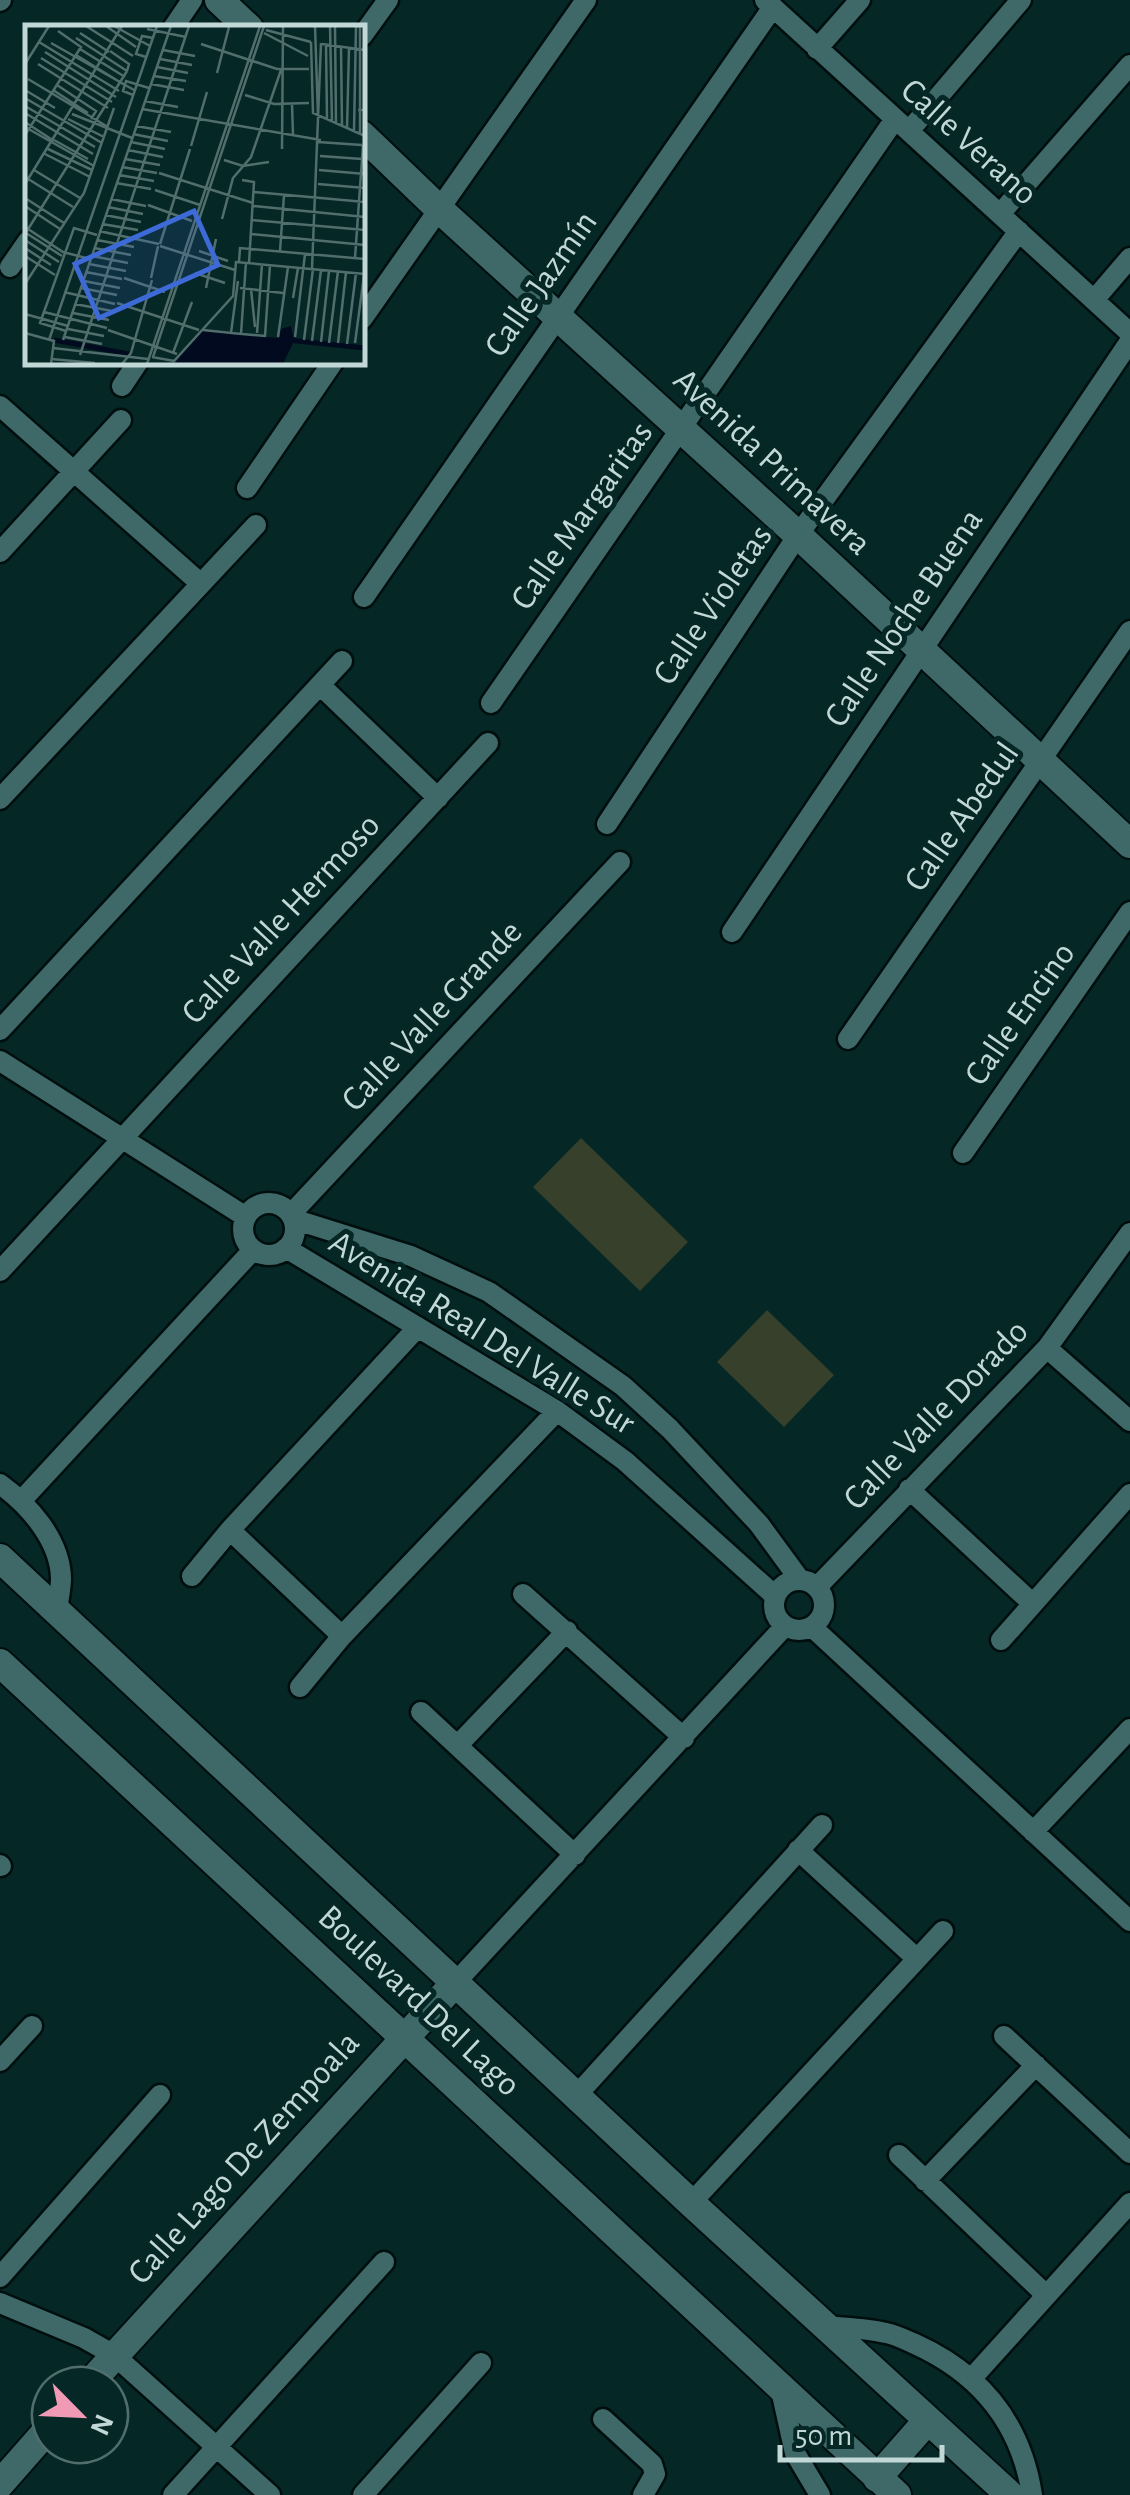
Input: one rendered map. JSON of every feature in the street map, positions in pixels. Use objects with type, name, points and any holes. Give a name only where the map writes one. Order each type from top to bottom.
[{"type":"street","points":[[175,25],[192,0]]},
{"type":"street","points":[[219,0],[246,25]]},
{"type":"street","points":[[365,32],[388,0]]},
{"type":"street","points":[[365,315],[586,0]]},
{"type":"street","points":[[817,49],[860,0]]},
{"type":"street","name":"Calle Margaritas","points":[[491,703],[902,125],[1022,0]]},
{"type":"street","name":"Calle Verano","points":[[769,4],[1130,333]]},
{"type":"street","name":"Calle Jazmín","points":[[364,597],[769,4]]},
{"type":"street","points":[[1000,214],[1130,65]]},
{"type":"street","name":"Avenida Primavera","points":[[365,137],[1130,844]]},
{"type":"street","name":"Calle Violetas","points":[[607,824],[798,536],[1019,231]]},
{"type":"street","points":[[10,267],[25,245]]},
{"type":"street","points":[[1094,300],[1130,258]]},
{"type":"street","name":"Calle Noche Buena","points":[[732,932],[1130,341]]},
{"type":"street","points":[[122,386],[136,365]]},
{"type":"street","points":[[247,488],[331,365]]},
{"type":"street","points":[[0,406],[200,584]]},
{"type":"street","points":[[0,552],[121,420]]},
{"type":"street","points":[[0,799],[256,525]]},
{"type":"street","name":"Calle Abedul","points":[[848,1040],[1130,632]]},
{"type":"street","points":[[0,1030],[342,661]]},
{"type":"street","points":[[320,686],[438,798]]},
{"type":"street","name":"Calle Valle Hermoso","points":[[0,1271],[488,743]]},
{"type":"street","name":"Calle Valle Grande","points":[[292,1216],[620,862]]},
{"type":"street","name":"Calle Encino","points":[[962,1153],[1130,912]]},
{"type":"street","points":[[0,1061],[246,1217]]},
{"type":"street","points":[[262,1203],[283,1206],[292,1216],[294,1234],[286,1248],[276,1254],[254,1250],[246,1241],[246,1217],[262,1203]]},
{"type":"street","name":"Avenida Real Del Valle Sur","points":[[292,1216],[411,1256],[489,1292],[623,1386],[670,1429],[759,1524],[808,1584]]},
{"type":"street","name":"Calle Valle Dorado","points":[[808,1584],[909,1489],[1048,1348],[1130,1232]]},
{"type":"street","name":"Avenida Real Del Valle Sur","points":[[286,1248],[557,1411],[625,1460],[775,1596]]},
{"type":"street","points":[[22,1501],[254,1250]]},
{"type":"street","points":[[192,1576],[418,1327]]},
{"type":"street","points":[[1048,1348],[1130,1421]]},
{"type":"street","points":[[300,1687],[342,1636],[557,1411]]},
{"type":"street","points":[[0,1484],[36,1517],[57,1558],[61,1578],[57,1612]]},
{"type":"street","points":[[909,1489],[1032,1602]]},
{"type":"street","points":[[1001,1640],[1130,1494]]},
{"type":"street","points":[[230,1530],[342,1636]]},
{"type":"street","name":"Boulevard Del Lago","points":[[0,1558],[1010,2495]]},
{"type":"street","points":[[785,1584],[808,1584],[824,1601],[822,1616],[803,1630],[785,1626],[777,1618],[775,1596],[785,1584]]},
{"type":"street","points":[[523,1594],[684,1738]]},
{"type":"street","points":[[456,1982],[785,1626]]},
{"type":"street","points":[[812,1627],[1130,1921]]},
{"type":"street","points":[[458,1745],[567,1632]]},
{"type":"street","name":"Boulevard Del Lago","points":[[2,1667],[887,2487]]},
{"type":"street","points":[[421,1712],[574,1854]]},
{"type":"street","points":[[1033,1832],[1130,1729]]},
{"type":"street","points":[[576,2096],[822,1825]]},
{"type":"street","points":[[798,1850],[916,1958]]},
{"type":"street","points":[[691,2203],[943,1931]]},
{"type":"street","name":"Calle Lago De Zempoala","points":[[105,2365],[456,1982]]},
{"type":"street","points":[[0,2061],[32,2026]]},
{"type":"street","points":[[1004,2036],[1130,2153]]},
{"type":"street","points":[[925,2181],[1036,2065]]},
{"type":"street","points":[[0,2277],[160,2095]]},
{"type":"street","points":[[899,2154],[1045,2294]]},
{"type":"street","points":[[972,2378],[1130,2203]]},
{"type":"street","points":[[173,2495],[384,2262]]},
{"type":"street","points":[[0,2303],[84,2338],[114,2355],[270,2495]]},
{"type":"street","points":[[825,2326],[889,2333],[932,2352],[972,2378],[1004,2416],[1027,2464],[1032,2495]]},
{"type":"street","points":[[363,2495],[481,2363]]},
{"type":"street","points":[[781,2390],[795,2453],[820,2495]]},
{"type":"street","points":[[603,2418],[652,2464],[655,2474],[643,2495]]},
{"type":"street","points":[[887,2487],[928,2420]]},
{"type":"street","points":[[0,2484],[30,2450]]},
{"type":"green space","points":[[581,1138],[688,1242],[640,1291],[533,1187]]},
{"type":"green space","points":[[767,1310],[834,1375],[784,1427],[717,1362]]}]
